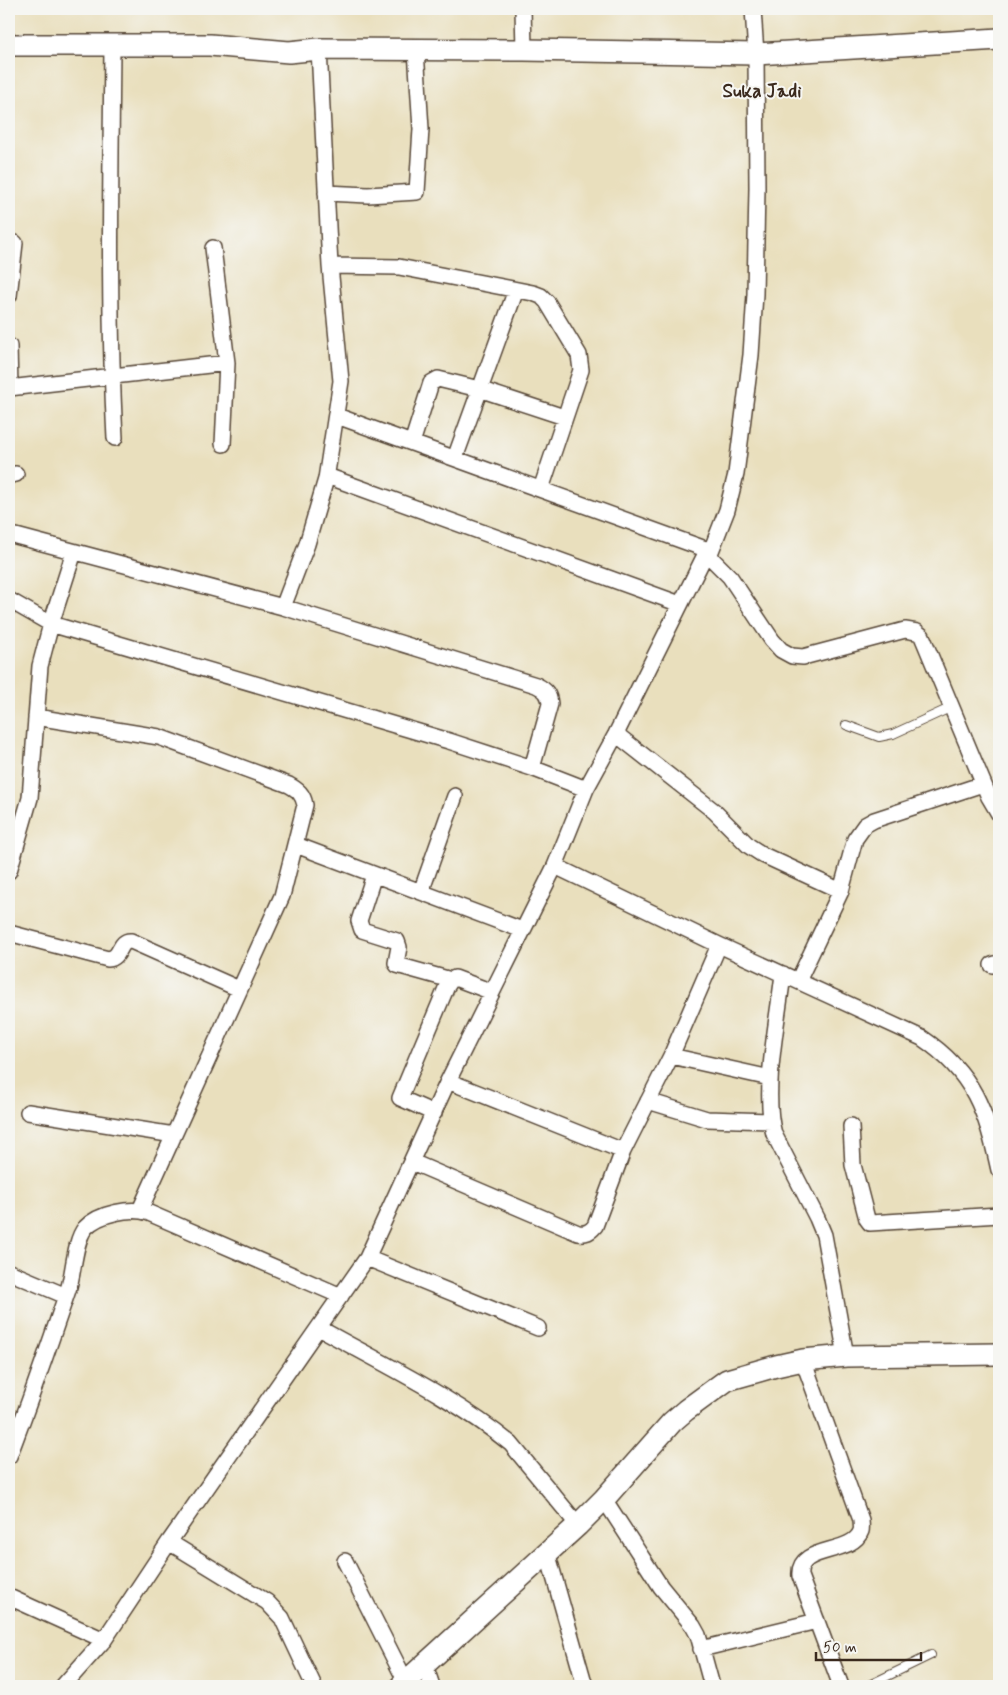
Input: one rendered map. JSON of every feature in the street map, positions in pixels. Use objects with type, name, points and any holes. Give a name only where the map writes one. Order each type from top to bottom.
[{"type":"street","points":[[523,9],[524,50]]},
{"type":"street","points":[[63,1686],[104,1640],[169,1542],[367,1258],[448,1081],[554,866],[586,789],[616,734],[680,604],[709,552],[727,510],[736,474],[751,355],[755,294],[756,54],[753,9]]},
{"type":"street","points":[[9,45],[210,45],[289,52],[319,49],[756,54],[999,39]]},
{"type":"street","points":[[112,46],[112,377],[114,438]]},
{"type":"street","points":[[283,607],[310,536],[327,476],[341,381],[330,266],[319,49]]},
{"type":"street","points":[[326,193],[368,195],[417,192],[421,129],[416,50]]},
{"type":"street","points":[[9,296],[15,243]]},
{"type":"street","points":[[213,248],[227,363],[223,444]]},
{"type":"street","points":[[330,266],[399,267],[516,290],[541,296],[547,302],[579,356],[581,370],[541,489]]},
{"type":"street","points":[[455,458],[516,290]]},
{"type":"street","points":[[9,346],[9,388],[227,363]]},
{"type":"street","points":[[412,443],[433,380],[441,380],[480,389],[564,417]]},
{"type":"street","points":[[337,416],[709,552],[730,577],[772,640],[781,650],[792,656],[803,657],[905,630],[917,632],[925,640],[983,784],[997,807]]},
{"type":"street","points":[[327,476],[680,604]]},
{"type":"street","points":[[16,536],[283,607],[536,685],[544,689],[549,695],[550,704],[532,768]]},
{"type":"street","points":[[9,871],[30,798],[40,666],[74,552]]},
{"type":"street","points":[[9,600],[51,624],[439,738],[532,768],[586,789]]},
{"type":"street","points":[[36,717],[159,737],[289,785],[297,789],[303,796],[305,805],[282,896],[140,1210]]},
{"type":"street","points":[[616,734],[714,811],[750,846],[763,855],[841,891]]},
{"type":"street","points":[[798,981],[841,891],[855,839],[865,825],[874,820],[983,784]]},
{"type":"street","points":[[421,892],[455,796]]},
{"type":"street","points":[[296,845],[522,930]]},
{"type":"street","points":[[554,866],[719,945],[922,1038],[936,1047],[962,1073],[973,1088],[981,1106],[999,1166]]},
{"type":"street","points":[[374,875],[359,921],[360,928],[397,941],[399,947],[397,965],[451,980],[455,978],[492,992]]},
{"type":"street","points":[[9,933],[108,959],[116,956],[123,943],[131,941],[239,989]]},
{"type":"street","points":[[412,1162],[578,1233],[585,1234],[591,1231],[595,1226],[623,1151],[672,1056],[719,945]]},
{"type":"street","points":[[783,974],[770,1078],[770,1121],[774,1134],[824,1235],[846,1356]]},
{"type":"street","points":[[434,1113],[400,1098],[451,980]]},
{"type":"street","points":[[672,1056],[770,1078]]},
{"type":"street","points":[[448,1081],[623,1151]]},
{"type":"street","points":[[648,1101],[707,1119],[770,1121]]},
{"type":"street","points":[[28,1112],[174,1135]]},
{"type":"street","points":[[851,1126],[853,1165],[867,1219],[870,1223],[999,1215]]},
{"type":"street","points":[[9,1456],[12,1436],[66,1296],[80,1238],[92,1222],[115,1213],[140,1210],[341,1296]]},
{"type":"street","points":[[367,1258],[538,1328]]},
{"type":"street","points":[[9,1272],[66,1296]]},
{"type":"street","points":[[319,1328],[463,1409],[498,1433],[511,1444],[578,1525]]},
{"type":"street","points":[[345,1561],[404,1684],[578,1525],[604,1499],[672,1422],[727,1380],[739,1375],[803,1360],[846,1356],[999,1354]]},
{"type":"street","points":[[803,1360],[861,1520],[861,1531],[852,1542],[808,1558],[802,1562],[799,1569],[840,1686]]},
{"type":"street","points":[[604,1499],[661,1586],[688,1618],[698,1635],[712,1686]]},
{"type":"street","points":[[169,1542],[257,1595],[275,1608],[282,1618],[314,1686]]},
{"type":"street","points":[[547,1552],[585,1686]]},
{"type":"street","points":[[9,1597],[104,1640]]},
{"type":"street","points":[[701,1648],[817,1621]]},
{"type":"street","points":[[425,1664],[432,1686]]},
{"type":"lane","points":[[846,725],[879,737],[893,734],[952,707]]},
{"type":"lane","points":[[867,1686],[931,1655]]},
{"type":"district","name":"Suka Jadi","points":[[762,91]]}]
